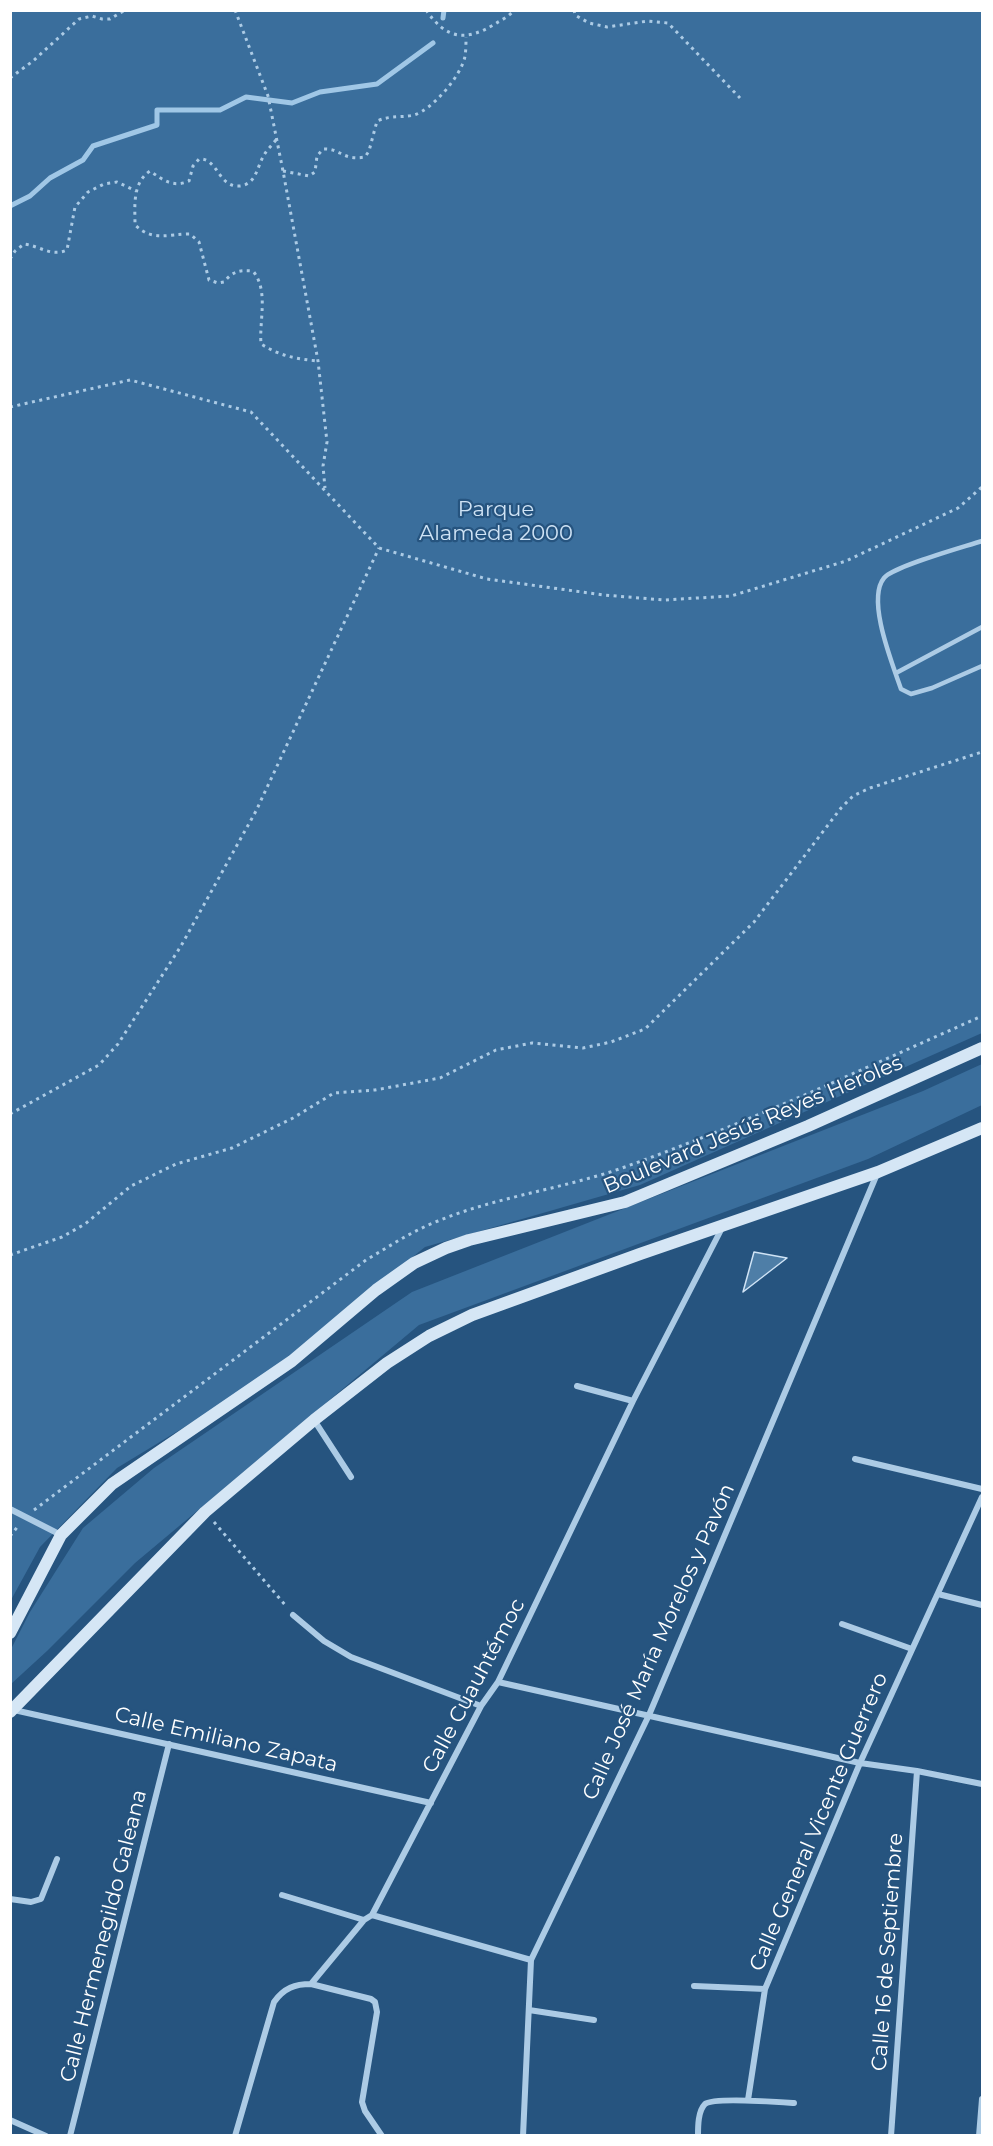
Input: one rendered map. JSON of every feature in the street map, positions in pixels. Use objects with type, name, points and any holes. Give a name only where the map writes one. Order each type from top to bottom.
[{"type":"main road","name":"Boulevard Jesús Reyes Heroles","points":[[10,1633],[61,1535],[112,1484],[274,1374],[376,1290],[429,1255],[469,1240],[625,1202],[808,1126],[982,1048]]},
{"type":"main road","points":[[12,1711],[206,1512],[314,1420],[387,1363],[429,1336],[472,1315],[724,1224],[878,1172],[982,1128]]},
{"type":"street","name":"Calle José María Morelos y Pavón","points":[[523,2136],[531,1960],[649,1715],[878,1172]]},
{"type":"street","name":"Calle Cuauhtémoc","points":[[372,1915],[481,1706],[498,1682],[633,1401],[724,1224]]},
{"type":"street","points":[[577,1386],[633,1401]]},
{"type":"street","points":[[314,1420],[351,1477]]},
{"type":"street","points":[[855,1458],[982,1489]]},
{"type":"street","name":"Calle General Vicente Guerrero","points":[[748,2100],[765,1989],[860,1762],[982,1497]]},
{"type":"street","points":[[10,1509],[61,1535]]},
{"type":"street","points":[[938,1594],[982,1605]]},
{"type":"street","points":[[292,1615],[324,1641],[344,1653],[481,1706]]},
{"type":"street","points":[[842,1624],[912,1649]]},
{"type":"street","points":[[498,1682],[860,1762],[982,1784]]},
{"type":"street","name":"Calle Emiliano Zapata","points":[[12,1711],[431,1803]]},
{"type":"street","name":"Calle Hermenegildo Galeana","points":[[70,2136],[169,1744]]},
{"type":"street","name":"Calle 16 de Septiembre","points":[[891,2136],[917,1771]]},
{"type":"street","points":[[10,1899],[32,1902],[41,1899],[57,1859]]},
{"type":"street","points":[[282,1895],[364,1920]]},
{"type":"street","points":[[311,1984],[364,1920],[372,1915],[531,1960]]},
{"type":"street","points":[[235,2136],[274,2002],[279,1995],[293,1986],[311,1984],[371,1999],[375,2002],[377,2012],[362,2102],[365,2111],[382,2136]]},
{"type":"street","points":[[694,1986],[765,1989]]},
{"type":"street","points":[[529,2010],[594,2020]]},
{"type":"street","points":[[979,2136],[982,2099]]},
{"type":"street","points":[[698,2136],[699,2120],[706,2104],[748,2100],[794,2103]]},
{"type":"street","points":[[10,2120],[46,2136]]},
{"type":"lane","points":[[982,541],[896,570],[883,579],[878,610],[881,629],[901,688],[911,694],[932,688],[982,666]]},
{"type":"lane","points":[[896,673],[982,627]]},
{"type":"path","points":[[10,78],[33,61],[79,19],[92,16],[102,20],[110,19],[125,10]]},
{"type":"path","points":[[139,10],[154,10]]},
{"type":"path","points":[[235,10],[268,96],[283,171],[318,361],[327,442],[323,466],[325,490]]},
{"type":"path","points":[[426,10],[435,23],[448,33],[466,37],[488,28],[514,10]]},
{"type":"path","points":[[574,10],[575,15],[589,23],[607,27],[648,21],[668,23],[740,98]]},
{"type":"path","points":[[283,171],[309,176],[315,172],[318,156],[323,149],[332,148],[343,156],[355,159],[365,157],[369,151],[376,121],[388,116],[414,115],[434,101],[456,78],[465,57],[466,37]]},
{"type":"path","points":[[276,140],[263,155],[254,178],[244,186],[226,183],[205,158],[199,159],[193,166],[189,182],[182,184],[171,184],[150,171],[143,176],[136,190],[135,225],[145,234],[155,236],[190,234],[199,242],[209,280],[224,282],[231,273],[240,270],[253,271],[260,280],[262,293],[261,344],[275,353],[292,359],[318,361]]},
{"type":"path","points":[[10,259],[15,251],[24,244],[60,254],[67,250],[75,207],[88,192],[104,184],[117,182],[136,190]]},
{"type":"path","points":[[10,407],[130,380],[251,412],[380,548],[487,579],[604,595],[664,600],[731,596],[846,561],[958,508],[982,487]]},
{"type":"path","points":[[10,1114],[99,1065],[118,1044],[181,946],[256,811],[380,548]]},
{"type":"path","points":[[10,1255],[62,1237],[86,1224],[131,1186],[176,1164],[232,1148],[292,1118],[334,1093],[375,1090],[440,1078],[496,1050],[532,1043],[583,1048],[611,1042],[645,1029],[754,922],[841,808],[853,796],[870,788],[982,752]]},
{"type":"path","points":[[10,1536],[27,1516],[366,1260],[410,1233],[451,1216],[590,1179],[696,1141],[982,1016]]},
{"type":"path","points":[[206,1512],[292,1615]]},
{"type":"green space","name":"Parque Alameda 2000","points":[[11,11],[982,11],[982,1033],[640,1185],[425,1247],[257,1383],[117,1468],[40,1547],[11,1600]]},
{"type":"green space","points":[[982,1064],[982,1105],[868,1159],[419,1325],[135,1563],[11,1684],[10,1651],[30,1612],[83,1528],[154,1468],[412,1292],[923,1091]]},
{"type":"building","points":[[754,1252],[787,1258],[743,1292]]},
{"type":"waterway","points":[[443,18],[444,10]]},
{"type":"waterway","points":[[10,206],[30,196],[50,178],[83,160],[93,146],[157,125],[157,110],[220,110],[246,97],[292,103],[320,92],[377,84],[433,43]]}]
